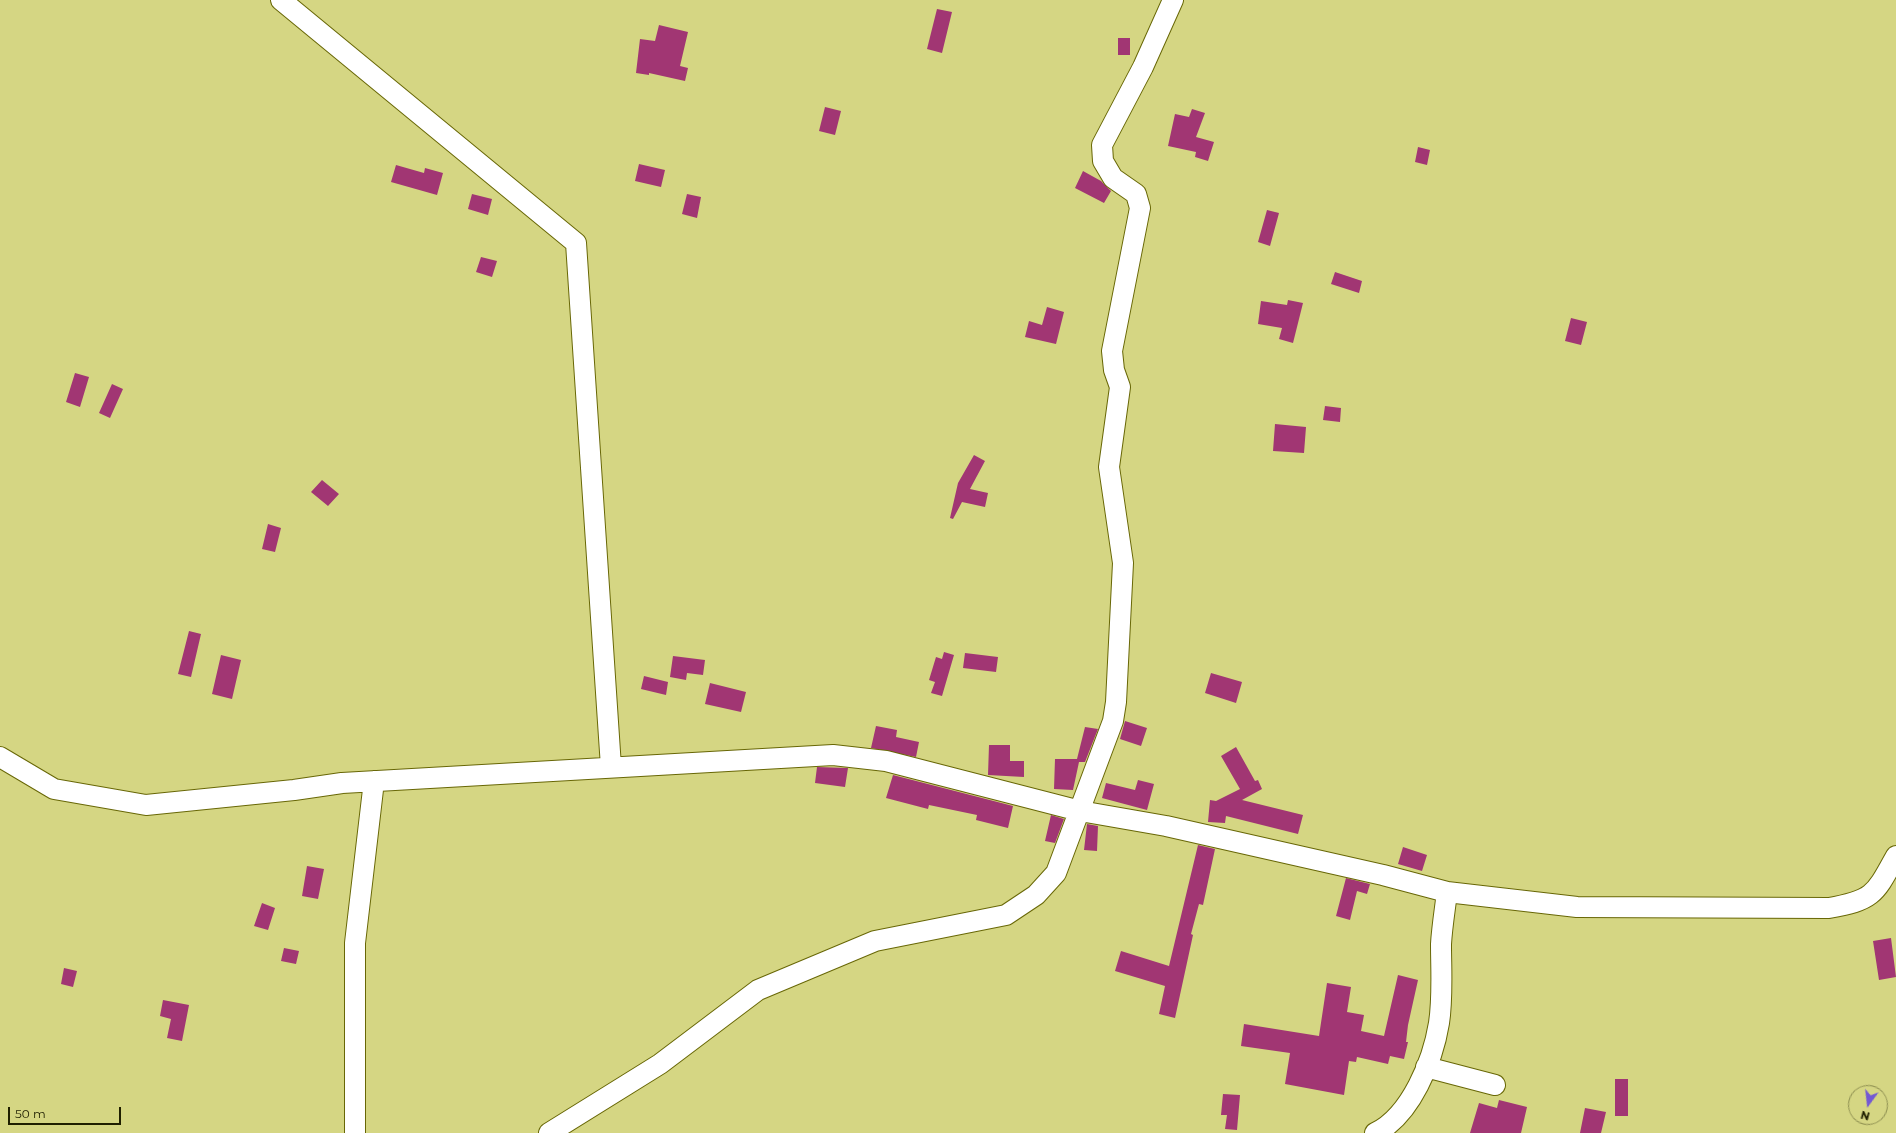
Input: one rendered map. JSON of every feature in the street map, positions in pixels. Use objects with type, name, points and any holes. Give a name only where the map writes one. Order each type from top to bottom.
[{"type":"street","points":[[281,0],[576,243],[611,767]]},
{"type":"street","points":[[549,1133],[660,1064],[758,990],[875,941],[1006,915],[1036,895],[1056,873],[1113,721],[1116,702],[1123,563],[1110,467],[1120,387],[1114,370],[1112,351],[1140,208],[1136,194],[1114,178],[1103,161],[1102,145],[1143,67],[1173,0]]},
{"type":"street","points":[[0,757],[54,789],[146,805],[374,781],[833,755],[860,757],[886,762],[1080,812],[1166,826],[1383,875],[1447,892],[1577,907],[1829,908],[1850,904],[1865,898],[1877,889],[1896,856]]},
{"type":"street","points":[[355,1133],[355,943],[374,781]]},
{"type":"street","points":[[1375,1133],[1383,1129],[1398,1115],[1414,1095],[1426,1067],[1439,1024],[1442,996],[1441,942],[1447,892]]},
{"type":"street","points":[[1426,1067],[1495,1085]]},
{"type":"building","points":[[937,9],[952,12],[942,53],[927,49]]},
{"type":"building","points":[[659,25],[688,32],[680,66],[688,68],[685,81],[649,73],[649,75],[636,73],[640,39],[655,41]]},
{"type":"building","points":[[1118,38],[1130,38],[1130,55],[1118,55]]},
{"type":"building","points":[[825,107],[841,111],[835,135],[819,131]]},
{"type":"building","points":[[1192,109],[1205,113],[1196,137],[1214,142],[1208,161],[1195,157],[1196,152],[1168,146],[1175,114],[1189,117]]},
{"type":"building","points":[[1418,147],[1430,150],[1427,165],[1415,162]]},
{"type":"building","points":[[639,164],[665,170],[661,187],[635,181]]},
{"type":"building","points":[[396,165],[424,173],[425,168],[443,173],[437,195],[391,182]]},
{"type":"building","points":[[1083,171],[1101,181],[1111,191],[1104,203],[1075,188]]},
{"type":"building","points":[[472,194],[492,199],[488,215],[468,209]]},
{"type":"building","points":[[687,194],[701,197],[697,218],[682,214]]},
{"type":"building","points":[[1267,210],[1279,213],[1270,246],[1258,242]]},
{"type":"building","points":[[481,257],[497,261],[492,277],[476,272]]},
{"type":"building","points":[[1335,272],[1362,281],[1359,293],[1331,284]]},
{"type":"building","points":[[1288,300],[1303,303],[1293,343],[1279,339],[1282,328],[1258,324],[1261,301],[1287,305]]},
{"type":"building","points":[[1047,307],[1064,312],[1056,344],[1025,337],[1029,321],[1042,325]]},
{"type":"building","points":[[1571,318],[1587,322],[1581,345],[1565,341]]},
{"type":"building","points":[[75,373],[89,377],[80,407],[66,402]]},
{"type":"building","points":[[112,384],[123,389],[110,418],[99,413]]},
{"type":"building","points":[[1325,406],[1341,408],[1340,422],[1323,420]]},
{"type":"building","points":[[1275,424],[1306,427],[1304,453],[1273,451]]},
{"type":"building","points":[[974,455],[985,461],[970,489],[988,493],[985,507],[962,502],[953,519],[950,518],[958,483]]},
{"type":"building","points":[[322,480],[339,494],[328,506],[311,492]]},
{"type":"building","points":[[268,524],[281,528],[275,552],[262,549]]},
{"type":"building","points":[[189,631],[201,634],[191,677],[178,674]]},
{"type":"building","points":[[944,652],[954,655],[942,696],[931,693],[935,682],[929,680],[936,657],[942,659]]},
{"type":"building","points":[[965,653],[998,657],[996,672],[963,668]]},
{"type":"building","points":[[221,655],[241,660],[232,699],[212,694]]},
{"type":"building","points":[[673,656],[705,660],[703,675],[687,673],[686,680],[670,677]]},
{"type":"building","points":[[1211,673],[1242,682],[1236,703],[1205,693]]},
{"type":"building","points":[[644,676],[668,682],[666,695],[641,689]]},
{"type":"building","points":[[710,683],[746,692],[741,712],[705,704]]},
{"type":"building","points":[[1125,721],[1147,728],[1141,746],[1120,739]]},
{"type":"building","points":[[876,726],[897,730],[896,737],[919,742],[916,757],[871,748]]},
{"type":"building","points":[[1085,727],[1098,729],[1085,762],[1079,762],[1073,790],[1054,789],[1055,759],[1077,759]]},
{"type":"building","points":[[989,745],[1010,745],[1010,761],[1024,761],[1024,777],[988,775]]},
{"type":"building","points":[[1236,747],[1255,781],[1258,780],[1262,789],[1242,800],[1303,815],[1298,834],[1226,816],[1225,823],[1208,822],[1210,800],[1216,801],[1240,789],[1221,756]]},
{"type":"building","points":[[817,767],[848,768],[845,787],[815,783]]},
{"type":"building","points":[[893,775],[1013,806],[1008,828],[976,820],[977,815],[929,805],[928,809],[886,798]]},
{"type":"building","points":[[1138,780],[1154,784],[1147,810],[1102,798],[1106,783],[1135,790]]},
{"type":"building","points":[[1051,815],[1064,819],[1055,843],[1045,841]]},
{"type":"building","points":[[1087,824],[1098,826],[1097,851],[1084,850]]},
{"type":"building","points":[[1198,845],[1215,849],[1203,905],[1199,904],[1191,934],[1193,935],[1175,1018],[1159,1014],[1165,986],[1115,971],[1121,951],[1169,966]]},
{"type":"building","points":[[1403,847],[1427,855],[1422,871],[1398,864]]},
{"type":"building","points":[[307,866],[324,869],[318,899],[302,896]]},
{"type":"building","points":[[1346,878],[1370,884],[1367,894],[1357,891],[1350,920],[1336,916]]},
{"type":"building","points":[[262,903],[275,908],[268,930],[254,926]]},
{"type":"building","points":[[1891,938],[1896,977],[1879,980],[1873,941]]},
{"type":"building","points":[[284,948],[299,951],[296,964],[281,961]]},
{"type":"building","points":[[64,968],[77,971],[73,987],[61,984]]},
{"type":"building","points":[[1398,975],[1418,980],[1408,1025],[1406,1042],[1408,1042],[1404,1059],[1390,1056],[1388,1064],[1357,1057],[1356,1062],[1349,1061],[1344,1095],[1285,1084],[1290,1053],[1241,1046],[1244,1024],[1319,1036],[1327,983],[1351,987],[1347,1012],[1364,1015],[1361,1031],[1384,1036]]},
{"type":"building","points":[[163,1000],[189,1005],[182,1041],[167,1038],[171,1019],[160,1016]]},
{"type":"building","points":[[1615,1079],[1628,1079],[1628,1116],[1615,1116]]},
{"type":"building","points":[[1223,1094],[1240,1095],[1237,1130],[1225,1129],[1227,1115],[1221,1115]]},
{"type":"building","points":[[1499,1100],[1527,1107],[1521,1133],[1470,1133],[1479,1103],[1497,1108]]},
{"type":"building","points":[[1585,1108],[1606,1112],[1601,1133],[1580,1133]]}]
